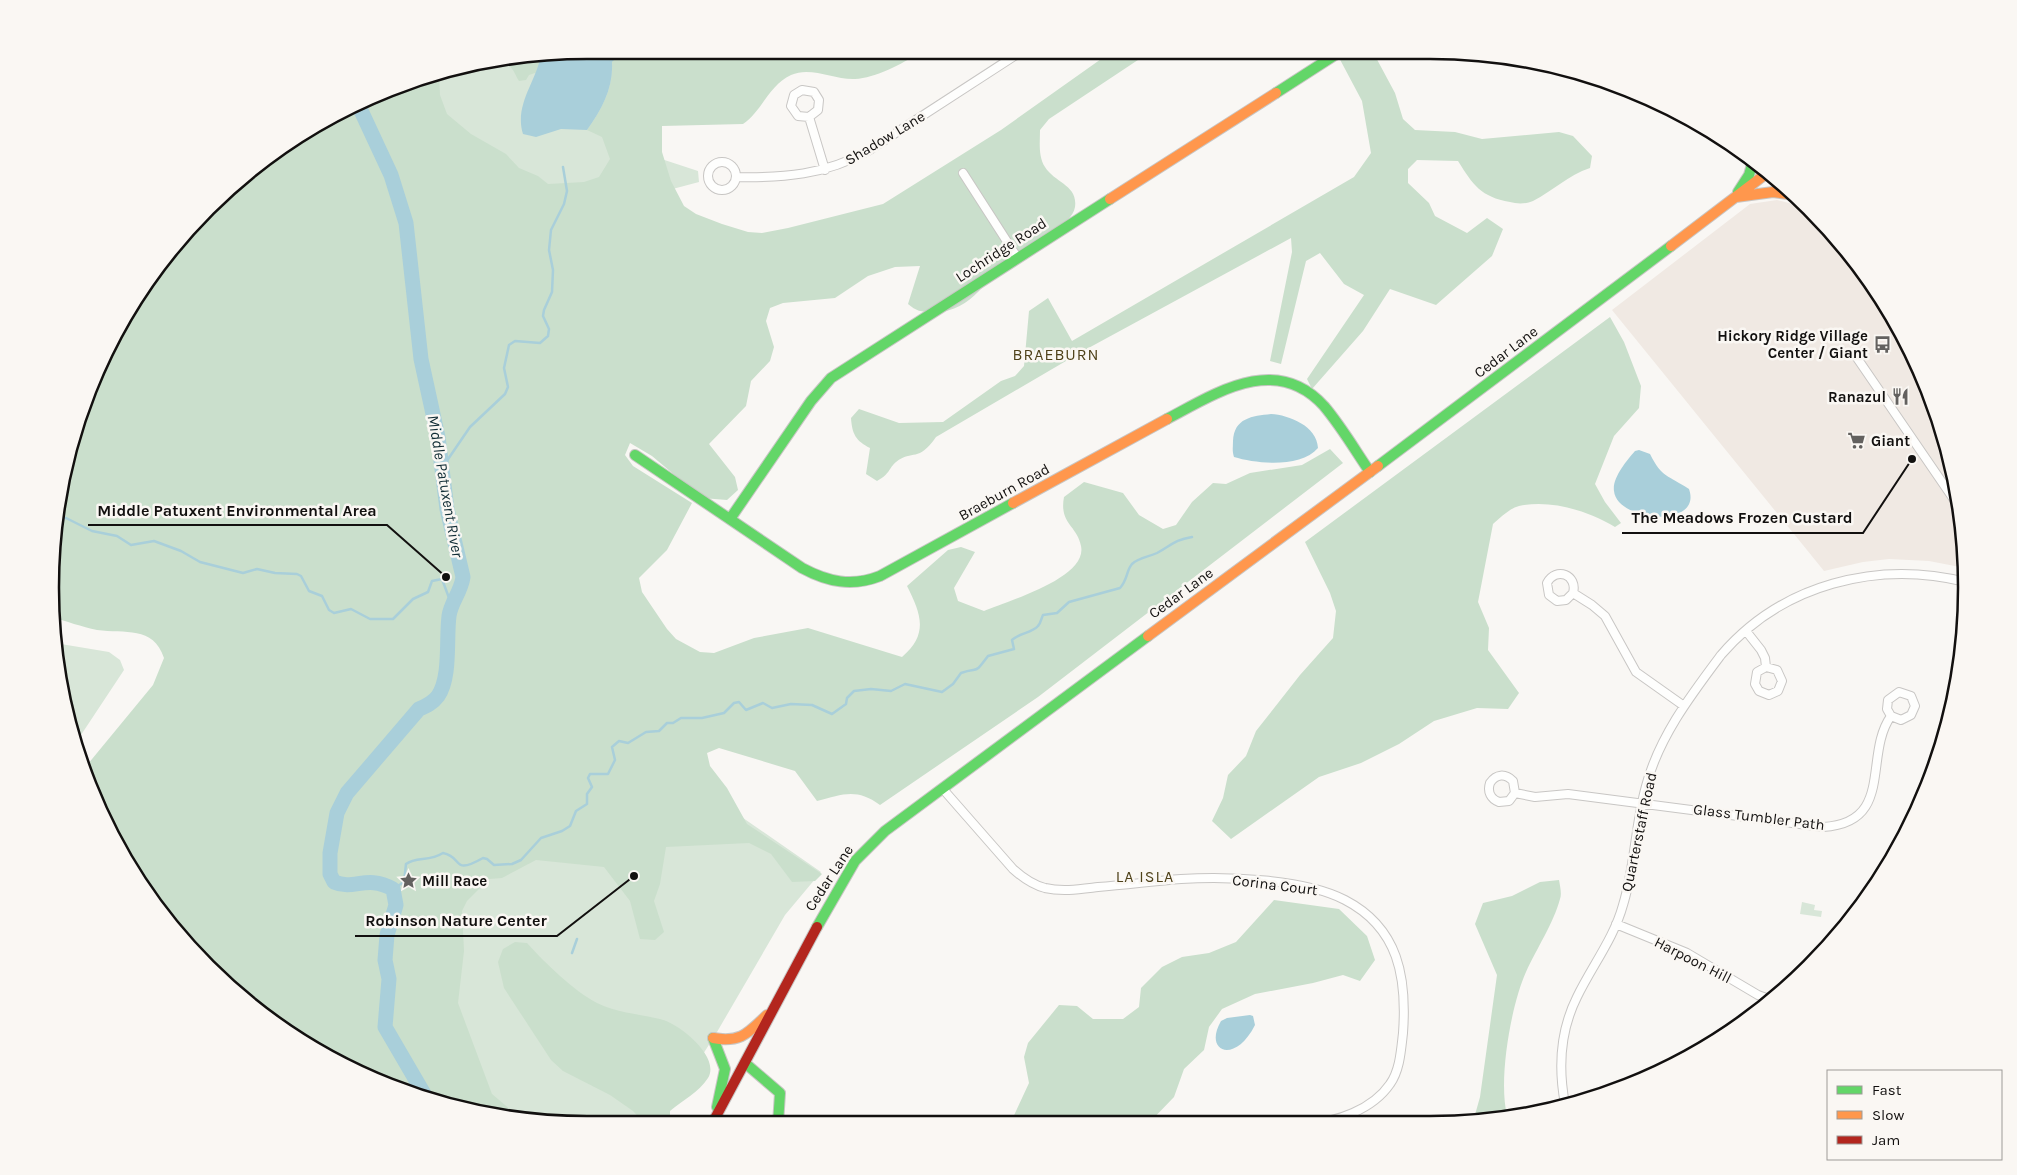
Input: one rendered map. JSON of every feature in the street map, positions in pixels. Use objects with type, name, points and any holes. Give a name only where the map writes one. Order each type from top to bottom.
[{"type":"street","name":"Shadow Lane","points":[[736,177],[791,176],[825,170],[842,164],[868,151],[1009,59]]},
{"type":"street","name":"Lochridge Road","points":[[730,519],[811,401],[831,378],[1017,257],[1329,59]]},
{"type":"street","points":[[809,117],[825,170]]},
{"type":"street","points":[[1735,197],[1749,175],[1751,168]]},
{"type":"street","points":[[963,173],[1017,257]]},
{"type":"street","name":"Cedar Lane","points":[[716,1116],[830,901],[855,862],[884,831],[1370,472],[1762,177]]},
{"type":"street","points":[[1735,197],[1773,192],[1781,193]]},
{"type":"street","points":[[1855,355],[1950,493]]},
{"type":"street","name":"Braeburn Road","points":[[635,455],[802,568],[822,579],[851,584],[871,580],[1210,396],[1240,382],[1261,378],[1289,381],[1316,398],[1370,472]]},
{"type":"street","name":"Quarterstaff Road","points":[[1564,1098],[1561,1060],[1566,1024],[1577,996],[1616,924],[1623,906],[1631,874],[1642,803],[1656,756],[1684,706],[1721,655],[1766,615],[1800,595],[1846,579],[1876,574],[1908,572],[1958,581]]},
{"type":"street","points":[[1573,593],[1605,616],[1636,672],[1684,706]]},
{"type":"street","points":[[1746,631],[1761,650],[1765,658],[1766,667]]},
{"type":"street","name":"Glass Tumbler Path","points":[[1515,793],[1535,797],[1568,794],[1822,826],[1841,824],[1859,813],[1866,806],[1872,795],[1881,737],[1885,725],[1891,716]]},
{"type":"street","name":"Corina Court","points":[[942,788],[1013,869],[1027,880],[1046,888],[1073,890],[1203,878],[1291,884],[1324,891],[1347,901],[1370,918],[1387,939],[1394,952],[1404,987],[1402,1043],[1396,1074],[1380,1096],[1342,1116]]},
{"type":"street","name":"Harpoon Hill","points":[[1616,924],[1687,953],[1763,997]]},
{"type":"street","points":[[714,1116],[725,1069],[713,1038],[727,1041],[737,1040],[771,1012]]},
{"type":"street","points":[[745,1063],[780,1093],[779,1116]]},
{"type":"shaded area","points":[[1777,200],[1792,204],[1827,239],[1849,266],[1887,323],[1918,385],[1940,451],[1954,518],[1957,567],[1929,561],[1889,559],[1863,562],[1824,571],[1612,310],[1750,204]]},
{"type":"green space","points":[[588,59],[680,59],[631,149],[698,171],[699,182],[620,203],[635,435],[469,628],[821,872],[785,915],[717,1032],[664,1116],[553,1115],[518,1112],[451,1098],[385,1076],[354,1062],[290,1024],[349,116],[385,99],[418,87],[484,69],[518,63]]},
{"type":"green space","points":[[612,59],[909,59],[888,70],[863,78],[847,79],[806,72],[791,75],[783,79],[771,91],[750,119],[743,124],[662,126],[662,152],[671,181],[684,206],[696,214],[748,232],[762,233],[788,228],[883,204],[1001,130],[1101,59],[1139,59],[1049,119],[1040,130],[1040,149],[1043,163],[1049,172],[1073,194],[1075,207],[1066,221],[1016,253],[969,300],[958,307],[946,311],[928,312],[916,310],[908,304],[920,266],[895,267],[868,276],[835,298],[783,303],[770,308],[766,321],[774,347],[770,361],[751,381],[746,406],[709,444],[735,477],[738,490],[727,500],[702,498],[652,456],[630,443],[625,455],[633,466],[692,503],[667,550],[639,578],[642,592],[676,639],[700,652],[714,653],[754,638],[808,628],[902,657],[916,640],[920,623],[916,606],[907,586],[948,550],[961,547],[975,552],[954,588],[958,601],[984,611],[1044,587],[1072,568],[1080,558],[1081,546],[1076,533],[1066,519],[1063,506],[1064,497],[1084,482],[1123,493],[1139,515],[1163,529],[1176,525],[1192,502],[1213,483],[1226,484],[1250,473],[1302,465],[1330,449],[1343,463],[1038,697],[880,805],[857,794],[842,795],[817,801],[795,771],[719,748],[707,753],[710,766],[727,788],[747,824],[822,874],[815,881],[792,882],[771,854],[749,843],[666,847],[660,884],[654,901],[664,932],[655,940],[640,939],[630,901],[604,867],[536,860],[502,878],[489,879],[467,901],[462,911],[464,951],[458,1003],[492,1094],[512,1111],[451,1098],[418,1088],[354,1062],[294,1027],[239,985],[190,936],[148,881],[113,821],[89,763],[153,685],[164,658],[159,647],[153,640],[137,633],[97,630],[60,620],[60,553],[63,518],[69,484],[87,418],[113,354],[130,323],[168,266],[190,239],[239,190],[294,148],[354,113],[385,99],[439,81],[440,95],[447,114],[471,134],[506,154],[519,168],[538,176],[548,184],[584,182],[599,177],[610,159],[602,137],[587,130],[599,112],[607,94],[612,74]]},
{"type":"green space","points":[[1340,59],[1377,59],[1395,93],[1403,119],[1415,130],[1455,132],[1482,139],[1559,132],[1573,136],[1592,156],[1590,168],[1533,201],[1513,203],[1492,197],[1479,189],[1468,177],[1458,161],[1417,160],[1408,169],[1408,183],[1429,203],[1435,216],[1467,233],[1487,218],[1503,229],[1492,256],[1436,305],[1390,289],[1363,331],[1312,389],[1307,379],[1364,295],[1344,284],[1320,253],[1306,261],[1281,364],[1270,361],[1292,252],[1291,238],[1083,351],[936,437],[925,450],[896,462],[885,476],[877,481],[866,474],[870,448],[858,440],[854,433],[851,418],[859,409],[899,423],[943,422],[1001,381],[1015,376],[1024,366],[1029,311],[1048,298],[1072,341],[1354,177],[1371,153],[1362,101]]},
{"type":"green space","points":[[540,61],[538,72],[529,75],[526,80],[519,81],[514,71],[508,65]]},
{"type":"green space","points":[[1610,317],[1624,342],[1641,386],[1639,408],[1614,436],[1595,484],[1605,502],[1621,523],[1615,527],[1581,511],[1556,505],[1531,504],[1516,507],[1493,524],[1478,602],[1489,628],[1488,650],[1519,693],[1508,709],[1477,708],[1434,721],[1399,744],[1361,763],[1319,777],[1231,839],[1212,821],[1223,798],[1228,775],[1246,756],[1256,731],[1300,675],[1333,638],[1336,611],[1330,593],[1305,542]]},
{"type":"green space","points":[[62,644],[109,652],[120,660],[124,670],[81,736],[69,691]]},
{"type":"green space","points":[[1559,880],[1561,895],[1549,926],[1526,972],[1515,1003],[1505,1063],[1504,1083],[1506,1111],[1475,1114],[1480,1097],[1497,975],[1475,924],[1483,903],[1512,896],[1540,882]]},
{"type":"green space","points":[[1274,900],[1339,909],[1367,936],[1375,960],[1360,981],[1343,975],[1255,994],[1222,1009],[1209,1027],[1204,1050],[1184,1069],[1174,1097],[1156,1116],[1014,1116],[1029,1083],[1024,1057],[1028,1043],[1059,1005],[1077,1006],[1093,1019],[1123,1019],[1139,1007],[1141,988],[1162,967],[1182,957],[1209,953],[1236,942]]},
{"type":"green space","points":[[1802,902],[1815,905],[1814,910],[1822,911],[1821,917],[1800,914]]},
{"type":"green space","points":[[515,942],[527,943],[560,976],[588,998],[621,1011],[660,1019],[677,1027],[704,1051],[709,1060],[710,1070],[708,1078],[695,1092],[670,1111],[670,1116],[638,1116],[610,1095],[563,1071],[551,1060],[504,988],[498,962],[503,949]]},
{"type":"water","points":[[612,59],[612,74],[607,94],[599,112],[587,130],[561,129],[536,137],[523,134],[521,113],[523,103],[539,61],[553,60]]},
{"type":"water","points":[[1271,414],[1294,419],[1301,423],[1313,434],[1318,448],[1301,459],[1278,463],[1266,463],[1234,457],[1234,433],[1240,423],[1251,417]]},
{"type":"water","points":[[1639,450],[1650,454],[1662,472],[1689,489],[1690,502],[1684,511],[1658,517],[1643,515],[1629,509],[1619,501],[1614,491],[1615,481],[1628,459],[1635,451]]},
{"type":"water","points":[[1253,1016],[1255,1025],[1247,1038],[1239,1046],[1224,1050],[1219,1046],[1216,1040],[1216,1032],[1221,1021],[1227,1018]]},
{"type":"waterway","name":"Middle Patuxent River","points":[[361,110],[391,175],[406,223],[421,359],[438,437],[447,509],[463,577],[449,616],[445,679],[442,688],[434,701],[419,709],[347,793],[337,813],[330,853],[330,874],[334,882],[341,884],[375,883],[393,889],[396,905],[387,935],[385,960],[389,979],[385,1027],[421,1089]]},
{"type":"waterway","points":[[442,468],[470,427],[505,394],[508,387],[504,368],[509,345],[515,341],[540,343],[548,336],[549,329],[543,316],[552,292],[553,270],[549,250],[551,230],[564,204],[567,191],[563,167]]},
{"type":"waterway","points":[[63,518],[92,531],[117,536],[131,545],[154,541],[181,551],[200,562],[243,573],[257,569],[275,573],[297,574],[301,576],[309,591],[322,596],[329,610],[334,613],[351,609],[370,619],[393,619],[413,599],[428,592],[432,581],[442,579],[452,606]]},
{"type":"waterway","points":[[393,889],[404,882],[406,864],[414,860],[438,856],[443,853],[454,858],[462,865],[473,863],[483,858],[494,865],[512,864],[521,860],[541,838],[562,831],[570,826],[576,811],[587,804],[587,794],[592,787],[588,778],[590,774],[608,774],[615,760],[612,747],[619,741],[628,743],[646,732],[659,731],[667,723],[673,723],[681,718],[702,718],[724,713],[734,703],[739,702],[746,710],[763,703],[772,708],[791,704],[812,705],[832,714],[846,704],[847,698],[854,691],[871,689],[891,691],[905,684],[942,692],[953,684],[961,673],[978,668],[988,656],[1014,649],[1012,640],[1040,624],[1043,615],[1057,613],[1069,602],[1120,588],[1132,564],[1141,558],[1157,553],[1177,541],[1192,537]]},
{"type":"waterway","points":[[572,953],[577,939]]},
{"type":"traffic: fast","points":[[1276,93],[1329,59]]},
{"type":"traffic: fast","points":[[1738,192],[1749,175],[1751,168]]},
{"type":"traffic: fast","points":[[730,519],[811,401],[831,378],[1110,199]]},
{"type":"traffic: fast","points":[[1378,466],[1671,246]]},
{"type":"traffic: fast","points":[[1167,419],[1226,389],[1266,380],[1286,382],[1305,390],[1324,406],[1370,472]]},
{"type":"traffic: fast","points":[[635,455],[802,568],[831,580],[850,582],[880,576],[1013,503]]},
{"type":"traffic: fast","points":[[817,927],[855,861],[885,831],[1148,636]]},
{"type":"traffic: fast","points":[[713,1038],[725,1069],[717,1107]]},
{"type":"traffic: fast","points":[[745,1063],[780,1093],[779,1116]]},
{"type":"traffic: slow","points":[[1110,199],[1276,93]]},
{"type":"traffic: slow","points":[[1671,246],[1762,177]]},
{"type":"traffic: slow","points":[[1736,197],[1773,192],[1781,193]]},
{"type":"traffic: slow","points":[[1013,503],[1167,419]]},
{"type":"traffic: slow","points":[[1148,636],[1378,466]]},
{"type":"traffic: slow","points":[[713,1038],[737,1038],[749,1032],[767,1015]]},
{"type":"traffic: jam","points":[[716,1116],[817,927]]},
{"type":"place","name":"Hickory Ridge Village Center / Giant","points":[[1882,345]]},
{"type":"place","name":"Ranazul","points":[[1900,397]]},
{"type":"place","name":"Giant","points":[[1857,441]]},
{"type":"place","name":"The Meadows Frozen Custard","points":[[1912,459]]},
{"type":"place","name":"Middle Patuxent Environmental Area","points":[[446,577]]},
{"type":"place","name":"Robinson Nature Center","points":[[634,876]]},
{"type":"place","name":"Mill Race","points":[[408,881]]},
{"type":"district","name":"BRAEBURN","points":[[1056,354]]},
{"type":"district","name":"LA ISLA","points":[[1145,876]]}]
